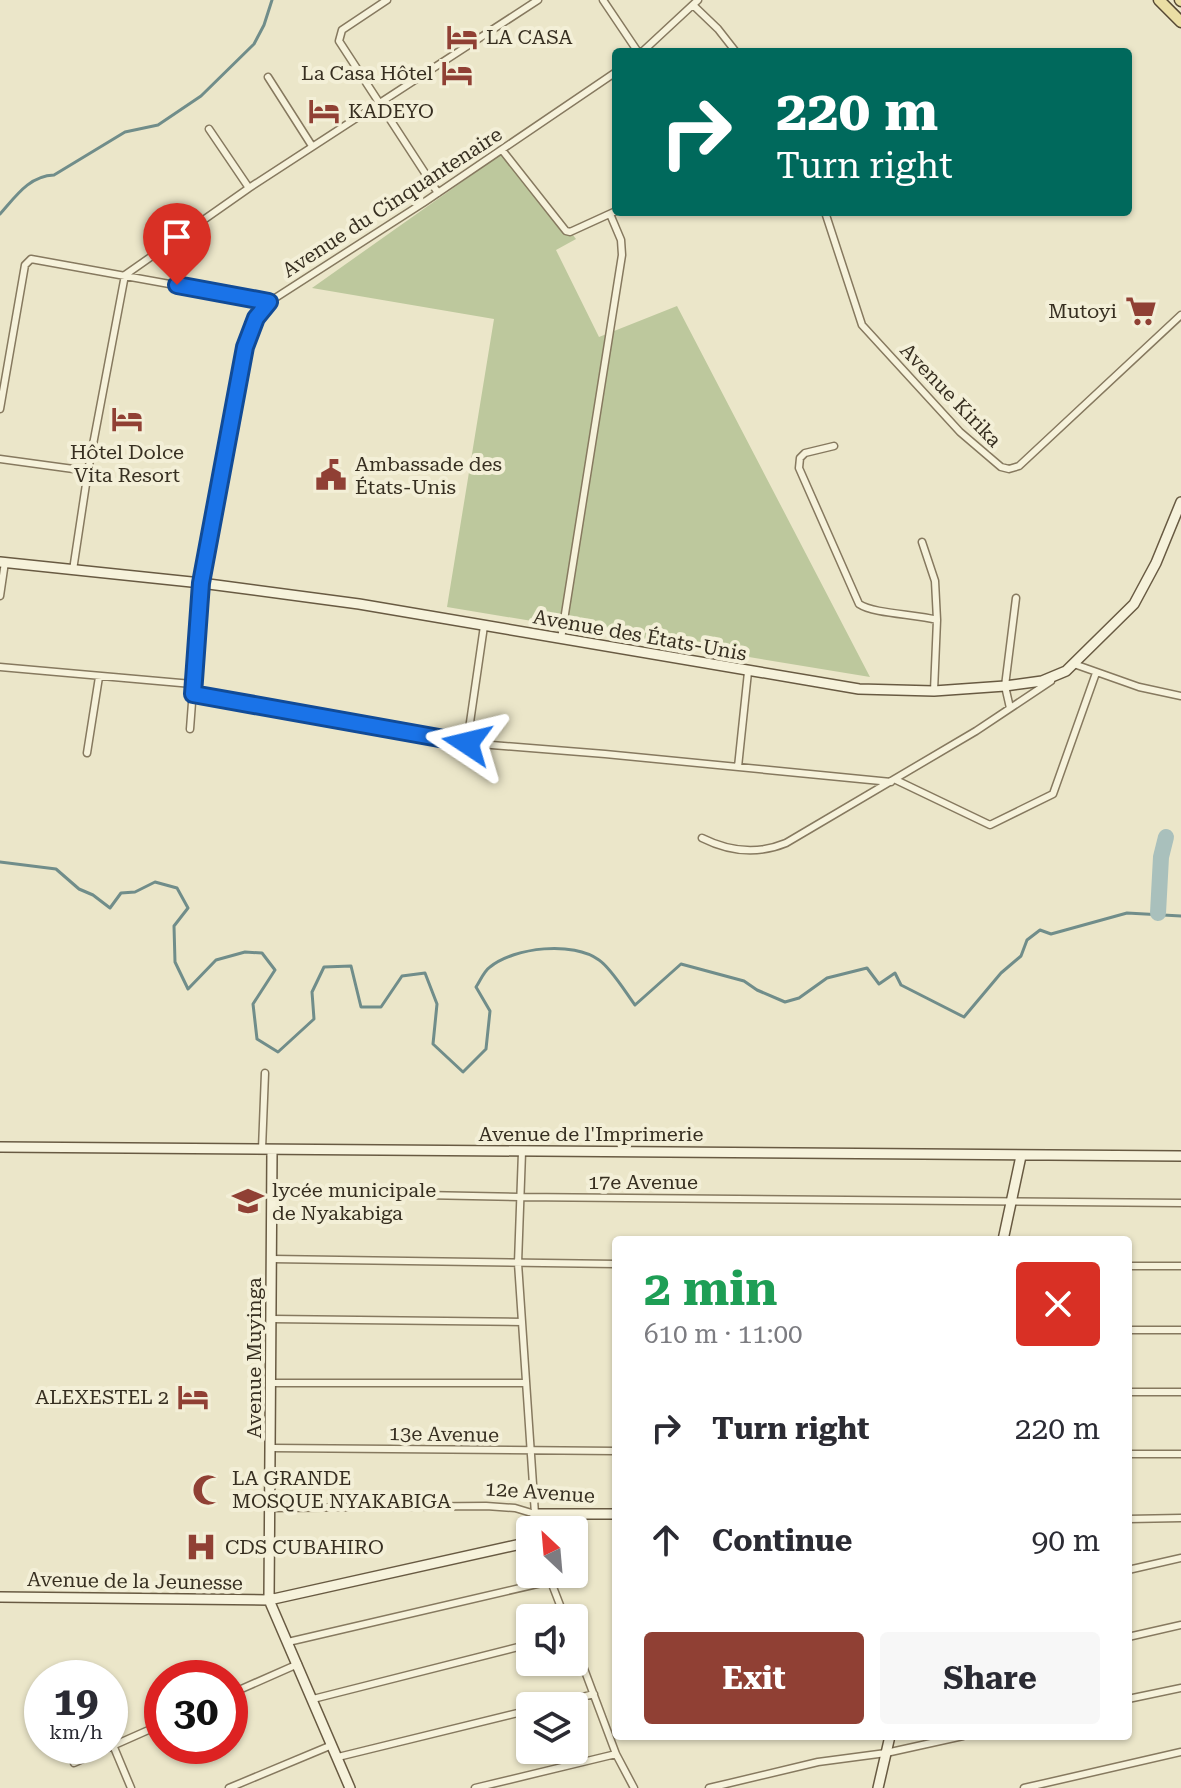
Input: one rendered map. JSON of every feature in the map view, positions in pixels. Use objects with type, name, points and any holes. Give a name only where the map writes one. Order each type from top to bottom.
[{"type":"main road","points":[[1159,0],[1181,22]]},
{"type":"street","points":[[387,0],[342,30],[340,44],[438,193]]},
{"type":"street","points":[[73,570],[88,471],[125,275],[312,146],[538,0]]},
{"type":"street","points":[[603,0],[637,48]]},
{"type":"street","points":[[644,48],[695,2],[733,48]]},
{"type":"street","name":"Avenue du Cinquantenaire","points":[[190,729],[201,583],[245,347],[256,318],[269,302],[438,193],[612,75]]},
{"type":"street","points":[[268,77],[312,146]]},
{"type":"street","points":[[209,129],[249,188]]},
{"type":"street","points":[[502,150],[566,231],[570,232],[612,212]]},
{"type":"street","points":[[560,640],[622,251],[614,216]]},
{"type":"street","name":"Avenue Kirika","points":[[826,216],[862,325],[960,432],[1001,467],[1009,469],[1019,466],[1181,315]]},
{"type":"street","points":[[0,409],[25,265],[31,259],[269,302]]},
{"type":"street","points":[[834,446],[805,453],[798,465],[857,600],[868,609],[937,620]]},
{"type":"street","points":[[0,459],[88,471]]},
{"type":"street","name":"Avenue des États-Unis","points":[[3,562],[359,604],[868,690],[934,691],[1042,681],[1074,664],[1134,604],[1156,563],[1181,502]]},
{"type":"street","points":[[922,542],[935,581],[934,691]]},
{"type":"street","points":[[0,596],[3,562]]},
{"type":"street","points":[[1010,708],[1005,686],[1016,598]]},
{"type":"street","points":[[467,743],[484,626]]},
{"type":"street","points":[[1074,664],[1139,687],[1181,696]]},
{"type":"street","points":[[0,667],[192,684]]},
{"type":"street","points":[[738,767],[748,672]]},
{"type":"street","points":[[193,694],[467,743],[894,781],[990,825],[1053,794],[1096,673]]},
{"type":"street","points":[[702,838],[723,849],[769,850],[786,843],[894,781],[1060,674]]},
{"type":"street","points":[[87,753],[99,677]]},
{"type":"street","points":[[265,1073],[267,1151]]},
{"type":"street","name":"Avenue de l'Imprimerie","points":[[0,1147],[1181,1156]]},
{"type":"street","name":"Avenue Muyinga","points":[[267,1151],[272,1192],[269,1600],[350,1788]]},
{"type":"street","points":[[522,1152],[518,1263],[535,1514]]},
{"type":"street","points":[[1004,1236],[1021,1156]]},
{"type":"street","name":"17e Avenue","points":[[272,1192],[1181,1203]]},
{"type":"street","points":[[272,1259],[612,1264]]},
{"type":"street","points":[[1132,1266],[1181,1266]]},
{"type":"street","points":[[272,1319],[522,1322]]},
{"type":"street","points":[[1132,1330],[1181,1330]]},
{"type":"street","points":[[272,1383],[524,1383]]},
{"type":"street","points":[[1132,1392],[1181,1392]]},
{"type":"street","name":"13e Avenue","points":[[272,1448],[612,1451]]},
{"type":"street","points":[[1132,1454],[1181,1454]]},
{"type":"street","name":"12e Avenue","points":[[269,1508],[486,1506],[515,1508],[535,1514],[612,1514]]},
{"type":"street","points":[[1132,1519],[1181,1518]]},
{"type":"street","name":"Avenue de la Jeunesse","points":[[0,1597],[269,1600],[516,1545]]},
{"type":"street","points":[[1132,1569],[1181,1558]]},
{"type":"street","points":[[288,1642],[516,1586]]},
{"type":"street","points":[[1132,1636],[1181,1625]]},
{"type":"street","points":[[313,1699],[516,1648]]},
{"type":"street","points":[[248,1686],[298,1664]]},
{"type":"street","points":[[587,1676],[616,1754],[634,1788]]},
{"type":"street","points":[[1132,1698],[1181,1688]]},
{"type":"street","points":[[588,1696],[594,1694]]},
{"type":"street","points":[[338,1757],[516,1713]]},
{"type":"street","points":[[878,1788],[889,1740]]},
{"type":"street","points":[[709,1788],[818,1762],[886,1753],[945,1740]]},
{"type":"street","points":[[229,1788],[332,1745]]},
{"type":"street","points":[[1024,1788],[1181,1752]]},
{"type":"street","points":[[475,1788],[616,1754]]},
{"type":"street","points":[[121,1764],[131,1788]]},
{"type":"green space","points":[[507,150],[576,239],[556,250],[599,337],[677,306],[870,677],[447,607],[494,319],[312,288]]},
{"type":"waterway","points":[[0,214],[30,183],[54,175],[125,132],[158,125],[201,96],[254,44],[272,0]]},
{"type":"waterway","points":[[1158,913],[1161,857],[1166,837]]},
{"type":"waterway","points":[[0,862],[56,869],[79,889],[110,908],[121,893],[135,892],[155,882],[177,888],[188,908],[174,926],[175,962],[188,989],[216,960],[245,952],[262,953],[275,970],[253,1004],[257,1039],[278,1052],[314,1019],[312,992],[324,967],[351,966],[361,1007],[381,1007],[402,976],[425,973],[437,1004],[433,1044],[463,1072],[486,1049],[490,1011],[476,987],[490,967],[529,951],[560,949],[588,954],[608,969],[635,1005],[681,964],[744,981],[785,1002],[799,998],[827,978],[867,968],[879,984],[895,973],[901,985],[964,1017],[1001,973],[1021,956],[1027,940],[1040,930],[1051,934],[1127,913],[1181,916]]},
{"type":"place","name":"LA CASA","points":[[462,37]]},
{"type":"place","name":"La Casa Hôtel","points":[[457,73]]},
{"type":"place","name":"KADEYO","points":[[324,111]]},
{"type":"place","name":"Mutoyi","points":[[1141,311]]},
{"type":"place","name":"Hôtel Dolce Vita Resort","points":[[127,419]]},
{"type":"place","name":"Ambassade des États-Unis","points":[[331,475]]},
{"type":"place","name":"lycée municipale de Nyakabiga","points":[[248,1201]]},
{"type":"place","name":"ALEXESTEL 2","points":[[193,1397]]},
{"type":"place","name":"LA GRANDE MOSQUE NYAKABIGA","points":[[208,1490]]},
{"type":"place","name":"CDS CUBAHIRO","points":[[201,1547]]},
{"type":"route","points":[[177,285],[269,302],[260,310],[245,347],[201,583],[193,694],[467,743]]}]
